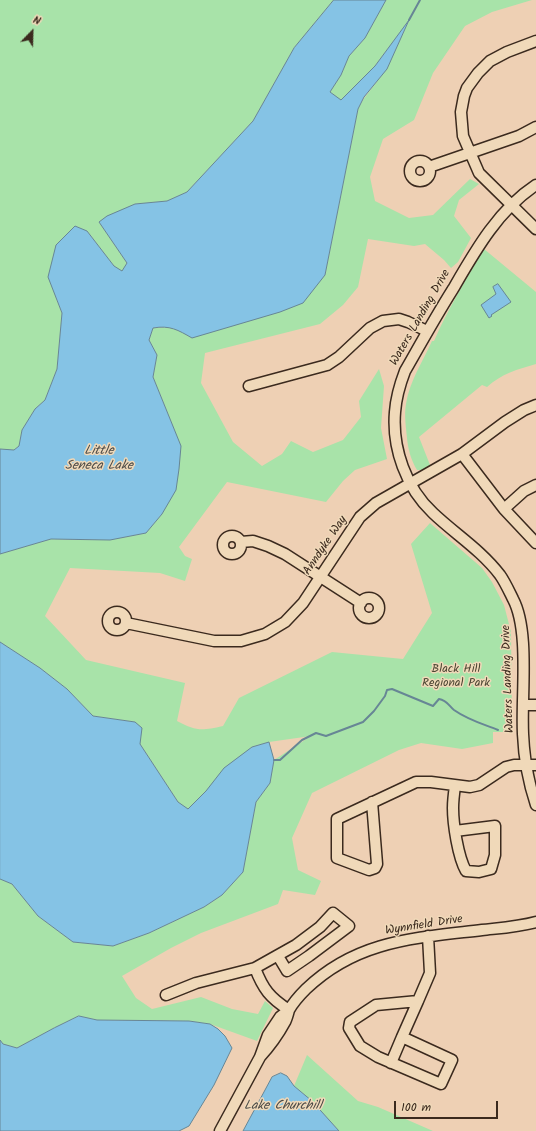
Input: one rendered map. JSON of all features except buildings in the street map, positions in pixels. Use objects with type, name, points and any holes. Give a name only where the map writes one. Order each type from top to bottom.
[{"type":"street","points":[[536,41],[506,52],[490,61],[478,73],[468,88],[464,96],[461,112],[463,136],[479,173],[536,229]]},
{"type":"street","points":[[429,167],[519,136],[536,127]]},
{"type":"street","name":"Waters Landing Drive","points":[[536,185],[512,204],[487,234],[472,257],[405,371],[400,386],[395,412],[395,437],[399,455],[410,483],[420,499],[433,513],[479,551],[500,575],[514,601],[520,621],[523,645],[523,733],[531,765],[529,785],[536,805]]},
{"type":"street","points":[[249,386],[328,365],[339,357],[370,328],[383,321],[399,320],[408,322],[427,332]]},
{"type":"street","name":"Anndyke Way","points":[[126,623],[214,641],[242,641],[265,634],[285,622],[303,603],[360,517],[376,503],[462,454],[505,422],[524,410],[536,405]]},
{"type":"street","points":[[462,454],[504,509],[536,543]]},
{"type":"street","points":[[504,509],[524,491],[536,485]]},
{"type":"street","points":[[241,542],[253,541],[285,554],[361,603]]},
{"type":"street","points":[[523,705],[536,705]]},
{"type":"street","points":[[372,802],[377,864],[375,868],[370,870],[337,858],[337,819],[372,802],[416,782],[431,782],[470,787],[479,785],[506,767],[514,765],[531,765]]},
{"type":"street","points":[[455,786],[453,806],[455,831],[462,864],[466,871],[479,872],[491,869],[494,855],[494,826],[455,831]]},
{"type":"street","points":[[166,995],[196,983],[255,968],[296,945],[314,932],[333,913],[349,926],[287,971],[278,956]]},
{"type":"street","name":"Wynnfield Drive","points":[[220,1131],[260,1057],[271,1046],[286,1021],[289,1010],[299,996],[326,972],[343,961],[392,942],[428,936],[521,926],[536,922]]},
{"type":"street","points":[[391,1063],[430,973],[428,936]]},
{"type":"street","points":[[255,968],[264,988],[273,999],[289,1010]]},
{"type":"street","points":[[402,1037],[452,1060],[441,1084],[378,1057],[360,1046],[349,1028],[350,1022],[376,1004],[418,1001]]},
{"type":"green space","points":[[0,0],[334,0],[294,48],[253,121],[187,192],[167,201],[135,204],[99,222],[127,263],[122,272],[114,266],[87,231],[56,298],[62,313],[57,369],[45,400],[35,409],[22,430],[19,446],[14,450],[0,449]]},
{"type":"green space","name":"Black Hill Regional Park","points":[[386,0],[532,0],[492,12],[465,26],[433,73],[414,120],[383,139],[370,177],[375,201],[409,218],[433,215],[470,179],[479,184],[459,200],[454,216],[471,238],[458,262],[451,268],[425,244],[414,246],[368,239],[358,287],[343,305],[320,324],[205,353],[201,383],[233,442],[262,466],[282,454],[291,441],[313,452],[343,440],[361,417],[359,401],[379,369],[384,386],[381,428],[387,459],[355,470],[343,481],[326,502],[227,482],[179,547],[185,556],[192,559],[185,581],[160,573],[70,568],[45,616],[86,660],[185,683],[177,721],[189,727],[199,729],[209,729],[223,726],[239,698],[332,652],[403,659],[432,613],[411,544],[430,523],[482,568],[492,582],[504,605],[511,632],[512,732],[493,732],[493,743],[462,749],[421,743],[399,750],[312,793],[292,838],[298,870],[321,881],[315,895],[283,890],[278,904],[201,933],[122,976],[136,998],[152,1009],[201,997],[232,1009],[258,1014],[265,1001],[273,1008],[257,1041],[210,1024],[189,1021],[97,1020],[79,1016],[17,1048],[3,1044],[0,1040],[0,879],[12,884],[38,916],[73,942],[113,946],[149,933],[204,907],[222,895],[243,872],[256,802],[270,783],[274,760],[311,736],[269,742],[252,747],[188,810],[178,802],[140,744],[135,722],[93,716],[67,689],[40,668],[0,642],[0,554],[51,539],[84,540],[121,538],[146,533],[162,514],[172,424],[153,377],[157,355],[149,340],[153,328],[166,327],[325,275],[358,109],[385,70],[408,22],[375,66],[341,101],[330,92],[341,75],[349,56],[365,38]]},
{"type":"green space","points":[[484,249],[536,292],[536,364],[504,375],[492,382],[487,387],[482,385],[419,437],[430,465],[422,470],[417,470],[407,442],[405,408],[410,388],[432,341],[434,341],[451,306]]},
{"type":"green space","points":[[307,1055],[358,1101],[378,1107],[433,1131],[339,1131],[312,1101],[294,1086]]},
{"type":"water","name":"Little Seneca Lake","points":[[334,0],[386,0],[365,38],[349,56],[341,75],[330,92],[341,100],[375,66],[409,20],[387,69],[364,97],[358,109],[325,275],[303,303],[280,312],[192,338],[174,329],[164,327],[153,328],[149,340],[157,355],[153,377],[181,446],[176,490],[162,514],[146,533],[110,540],[51,539],[0,554],[0,449],[14,450],[19,446],[22,430],[35,409],[45,400],[57,369],[62,313],[48,277],[56,245],[75,226],[87,231],[114,266],[122,271],[127,263],[99,222],[107,216],[135,204],[167,201],[187,192],[253,121],[294,48]]},
{"type":"water","points":[[498,284],[511,302],[491,315],[492,316],[489,318],[481,305],[496,294],[493,287]]},
{"type":"water","points":[[0,642],[40,668],[67,689],[93,716],[135,722],[142,728],[140,744],[178,802],[188,809],[206,791],[224,768],[252,747],[269,742],[274,760],[270,783],[256,802],[243,872],[222,895],[204,907],[149,933],[113,946],[73,942],[38,916],[12,884],[0,879]]},
{"type":"water","points":[[79,1016],[97,1020],[189,1021],[210,1024],[225,1036],[232,1048],[214,1085],[189,1126],[179,1131],[0,1131],[0,1040],[3,1044],[17,1048]]},
{"type":"water","name":"Lake Churchill","points":[[281,1073],[287,1076],[294,1086],[312,1101],[339,1131],[243,1131],[272,1077]]},
{"type":"waterway","points":[[409,20],[420,0]]},
{"type":"waterway","points":[[274,760],[280,760],[302,740],[316,733],[326,736],[363,722],[374,711],[385,696],[387,690],[392,689],[433,706],[439,699],[442,700],[454,710],[476,722],[498,730]]}]
